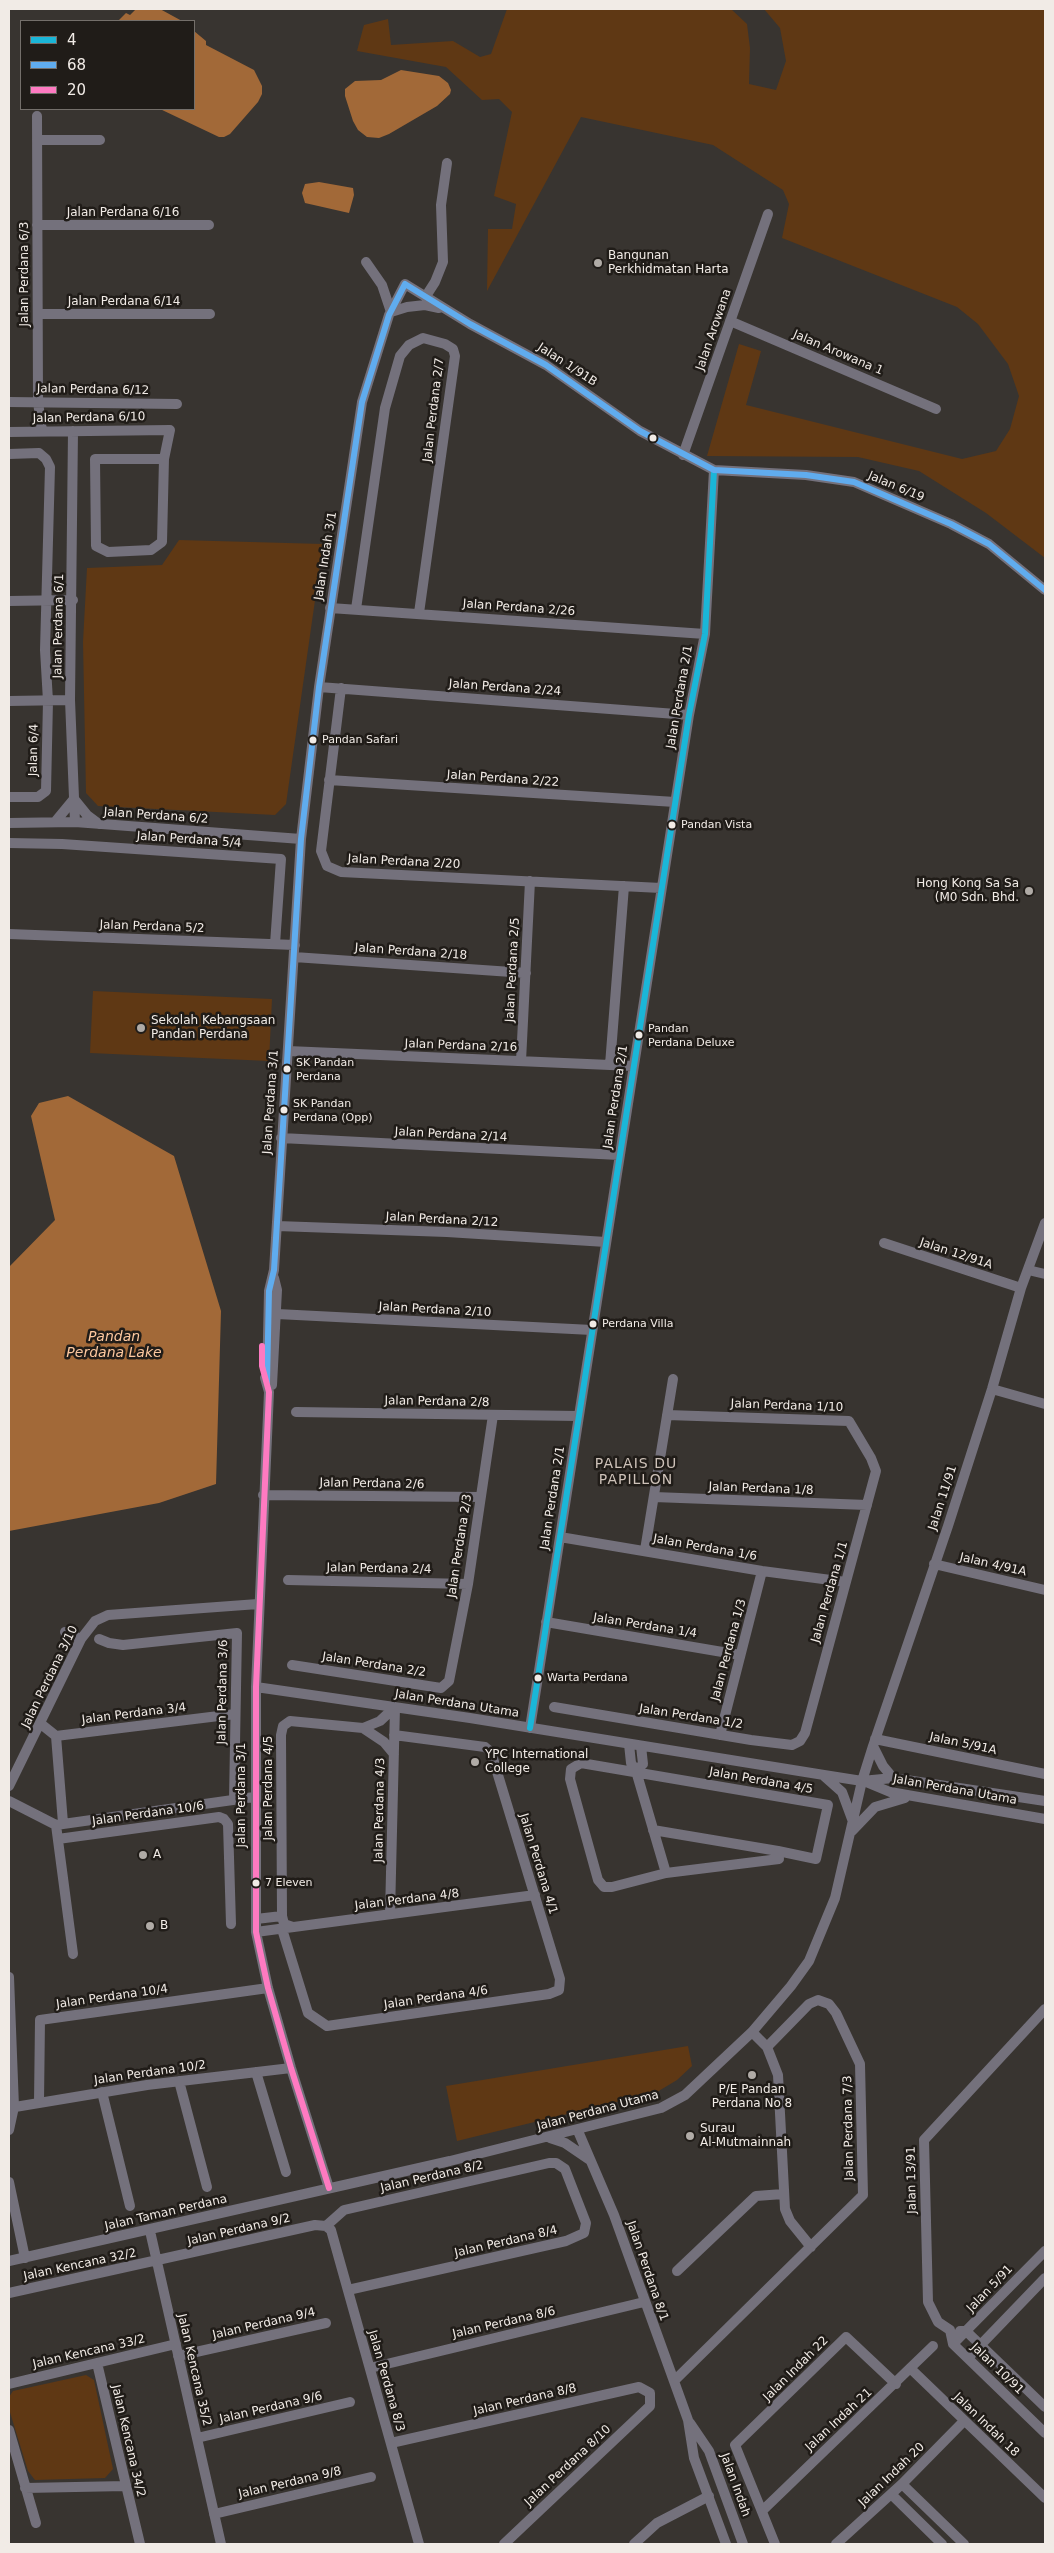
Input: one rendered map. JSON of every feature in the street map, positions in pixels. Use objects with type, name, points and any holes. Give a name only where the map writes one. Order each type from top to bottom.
[{"type":"street","name":"Jalan Perdana 6/3","points":[[37,116],[38,402],[42,431]]},
{"type":"street","points":[[37,140],[100,140]]},
{"type":"street","points":[[426,296],[435,282],[442,262],[441,205],[447,163]]},
{"type":"street","name":"Jalan Arowana","points":[[683,455],[768,214]]},
{"type":"street","name":"Jalan Perdana 6/16","points":[[37,225],[209,225]]},
{"type":"street","points":[[366,262],[382,285],[391,312],[407,306],[425,305],[445,309]]},
{"type":"street","name":"Jalan 1/91B","points":[[405,284],[445,309],[546,365],[640,431],[714,470]]},
{"type":"street","name":"Jalan Indah 3/1","points":[[301,839],[330,608],[362,402],[391,312],[405,284]]},
{"type":"street","name":"Jalan Perdana 6/14","points":[[38,314],[210,314]]},
{"type":"street","name":"Jalan Arowana 1","points":[[730,321],[936,409]]},
{"type":"street","name":"Jalan Perdana 2/7","points":[[356,609],[385,408],[400,356],[409,345],[423,338],[445,344],[453,349],[455,356],[419,613]]},
{"type":"street","name":"Jalan Perdana 6/12","points":[[9,402],[177,404]]},
{"type":"street","name":"Jalan Perdana 6/10","points":[[9,432],[170,430],[164,459]]},
{"type":"street","name":"Jalan Perdana 6/1","points":[[73,431],[73,600],[70,700],[74,822]]},
{"type":"street","points":[[9,454],[39,453],[46,459],[50,467],[46,600],[48,701]]},
{"type":"street","points":[[95,459],[164,459],[162,542],[151,550],[108,552],[96,546],[95,459]]},
{"type":"street","name":"Jalan 6/19","points":[[714,470],[806,475],[854,482],[951,524],[990,544],[1045,590]]},
{"type":"street","name":"Jalan Perdana 2/1","points":[[530,1728],[675,802],[689,715],[705,634],[714,470]]},
{"type":"street","points":[[9,601],[73,600]]},
{"type":"street","name":"Jalan Perdana 2/26","points":[[330,608],[705,634]]},
{"type":"street","name":"Jalan Perdana 2/24","points":[[320,687],[689,715]]},
{"type":"street","name":"Jalan Perdana 2/20","points":[[341,688],[321,851],[327,866],[341,872],[662,888]]},
{"type":"street","points":[[9,700],[70,700]]},
{"type":"street","name":"Jalan 6/4","points":[[9,797],[38,797],[46,791],[48,701]]},
{"type":"street","name":"Jalan Perdana 2/22","points":[[329,780],[675,802]]},
{"type":"street","points":[[55,822],[74,799],[87,815],[99,824]]},
{"type":"street","name":"Jalan Perdana 6/2","points":[[9,823],[74,822],[301,839]]},
{"type":"street","name":"Jalan Perdana 3/1","points":[[301,839],[273,1277],[269,1291],[263,1300],[262,1366],[268,1387],[256,1687],[254,1797],[256,1932],[268,1988],[328,2188]]},
{"type":"street","name":"Jalan Perdana 5/4","points":[[9,844],[71,844],[282,859],[275,944]]},
{"type":"street","name":"Jalan Perdana 2/5","points":[[521,1061],[530,881]]},
{"type":"street","name":"Jalan Perdana 2/1","points":[[610,1065],[624,886]]},
{"type":"street","name":"Jalan Perdana 5/2","points":[[9,934],[295,945]]},
{"type":"street","name":"Jalan Perdana 2/18","points":[[294,957],[526,973]]},
{"type":"street","name":"Jalan Perdana 2/16","points":[[288,1051],[634,1066]]},
{"type":"street","name":"Jalan Perdana 2/14","points":[[281,1138],[620,1155]]},
{"type":"street","name":"Jalan 11/91","points":[[862,1781],[992,1388],[1021,1288],[1045,1223]]},
{"type":"street","name":"Jalan Perdana 2/12","points":[[277,1226],[447,1232],[606,1242]]},
{"type":"street","name":"Jalan 12/91A","points":[[884,1243],[1021,1288]]},
{"type":"street","points":[[1028,1270],[1045,1274]]},
{"type":"street","name":"Jalan Perdana 3/1","points":[[268,1387],[273,1383],[277,1314],[277,1290],[273,1277]]},
{"type":"street","name":"Jalan Perdana 2/10","points":[[277,1314],[592,1330]]},
{"type":"street","points":[[645,1550],[673,1379]]},
{"type":"street","points":[[992,1388],[1045,1404]]},
{"type":"street","name":"Jalan Perdana 2/8","points":[[296,1412],[578,1416]]},
{"type":"street","name":"Jalan Perdana 2/3","points":[[449,1681],[468,1584],[493,1415]]},
{"type":"street","name":"Jalan Perdana 1/10","points":[[667,1415],[849,1421],[865,1445],[876,1471]]},
{"type":"street","name":"Jalan Perdana 1/1","points":[[808,1720],[876,1471]]},
{"type":"street","name":"Jalan Perdana 2/6","points":[[263,1495],[480,1497]]},
{"type":"street","name":"Jalan Perdana 1/8","points":[[654,1497],[867,1505]]},
{"type":"street","name":"Jalan Perdana 1/6","points":[[560,1536],[762,1571],[846,1582]]},
{"type":"street","name":"Jalan 4/91A","points":[[934,1564],[1045,1590]]},
{"type":"street","name":"Jalan Perdana 1/3","points":[[720,1735],[762,1571]]},
{"type":"street","name":"Jalan Perdana 2/4","points":[[288,1580],[468,1584]]},
{"type":"street","name":"Jalan Perdana 3/10","points":[[9,1786],[41,1724],[80,1639],[95,1621],[108,1615],[258,1604]]},
{"type":"street","name":"Jalan Perdana 1/4","points":[[546,1622],[740,1655]]},
{"type":"street","points":[[65,1632],[80,1639]]},
{"type":"street","name":"Jalan Perdana 3/6","points":[[99,1639],[123,1645],[237,1633],[234,1800]]},
{"type":"street","name":"Jalan Perdana 2/2","points":[[292,1665],[441,1688],[449,1681]]},
{"type":"street","name":"Jalan Perdana Utama","points":[[256,1687],[395,1707],[862,1781],[890,1792],[1045,1819]]},
{"type":"street","points":[[363,1728],[380,1721],[395,1707]]},
{"type":"street","name":"Jalan Perdana 4/3","points":[[390,1914],[395,1707]]},
{"type":"street","name":"Jalan Perdana 1/2","points":[[554,1707],[720,1735],[792,1744],[800,1741],[808,1720]]},
{"type":"street","name":"Jalan Perdana 3/4","points":[[56,1736],[235,1714]]},
{"type":"street","name":"Jalan Perdana 4/5","points":[[282,1916],[281,1735],[283,1726],[290,1721],[363,1728],[384,1742],[394,1754]]},
{"type":"street","points":[[41,1724],[56,1736],[60,1824],[58,1839],[73,1954]]},
{"type":"street","name":"Jalan Perdana 4/1","points":[[394,1735],[485,1747],[494,1758],[560,1979],[559,1990]]},
{"type":"street","points":[[874,1742],[883,1766],[893,1778]]},
{"type":"street","name":"Jalan 5/91A","points":[[874,1742],[1045,1774]]},
{"type":"street","points":[[629,1744],[631,1764],[636,1771],[666,1873]]},
{"type":"street","points":[[636,1771],[643,1764],[641,1746]]},
{"type":"street","points":[[636,1771],[581,1763],[571,1769],[570,1779],[598,1880],[604,1886],[612,1887],[666,1873],[779,1859],[778,1851],[653,1830]]},
{"type":"street","name":"Jalan Perdana 4/5","points":[[636,1771],[828,1805],[816,1859],[778,1851]]},
{"type":"street","points":[[824,1775],[842,1792],[852,1820]]},
{"type":"street","name":"Jalan Perdana Utama","points":[[862,1781],[893,1778],[1045,1801]]},
{"type":"street","name":"Jalan Perdana Utama","points":[[328,2188],[578,2131],[662,2108],[675,2102],[752,2032],[792,1986],[809,1961],[835,1898],[862,1781]]},
{"type":"street","points":[[9,1801],[60,1824],[254,1797]]},
{"type":"street","points":[[850,1833],[860,1820],[875,1807],[896,1799],[916,1797]]},
{"type":"street","name":"Jalan Perdana 10/6","points":[[58,1839],[219,1817],[224,1819],[228,1824],[231,1924]]},
{"type":"street","name":"Jalan Perdana 4/8","points":[[256,1932],[535,1895]]},
{"type":"street","points":[[256,1919],[282,1916],[284,1924],[293,1927]]},
{"type":"street","name":"Jalan Perdana 4/6","points":[[282,1928],[308,2013],[317,2021],[327,2026],[549,1994],[559,1990]]},
{"type":"street","points":[[9,1977],[11,2108],[9,2130]]},
{"type":"street","name":"Jalan Perdana 10/4","points":[[39,2102],[40,2020],[268,1988]]},
{"type":"street","name":"Jalan Perdana 7/3","points":[[674,2381],[863,2195],[860,2064],[836,2013],[829,2004],[818,2000],[809,2004],[767,2048]]},
{"type":"street","name":"Jalan 13/91","points":[[950,2330],[938,2322],[928,2302],[924,2140],[1045,2009]]},
{"type":"street","points":[[752,2032],[767,2048],[778,2075],[785,2209],[790,2221],[811,2247]]},
{"type":"street","name":"Jalan Perdana 10/2","points":[[11,2108],[179,2081],[291,2068]]},
{"type":"street","points":[[256,2072],[286,2172]]},
{"type":"street","points":[[179,2081],[207,2186]]},
{"type":"street","points":[[102,2092],[130,2206]]},
{"type":"street","name":"Jalan Perdana 8/1","points":[[578,2131],[614,2215],[688,2420]]},
{"type":"street","points":[[549,2138],[571,2147],[591,2161]]},
{"type":"street","name":"Jalan Perdana 8/2","points":[[326,2226],[344,2210],[549,2163]]},
{"type":"street","name":"Jalan Perdana 8/4","points":[[348,2290],[566,2241],[584,2232],[586,2223],[571,2180],[565,2169],[556,2163],[549,2163]]},
{"type":"street","points":[[9,2182],[25,2258]]},
{"type":"street","name":"Jalan Taman Perdana","points":[[9,2261],[150,2231],[328,2188]]},
{"type":"street","points":[[677,2271],[756,2196],[783,2194]]},
{"type":"street","name":"Jalan Perdana 9/2","points":[[157,2262],[315,2225],[326,2226]]},
{"type":"street","name":"Jalan Perdana 8/3","points":[[326,2226],[331,2230],[419,2544]]},
{"type":"street","name":"Jalan Kencana 35/2","points":[[150,2231],[221,2544]]},
{"type":"street","name":"Jalan 5/91","points":[[954,2344],[1045,2250]]},
{"type":"street","name":"Jalan Kencana 32/2","points":[[9,2293],[157,2262]]},
{"type":"street","points":[[968,2358],[1045,2278]]},
{"type":"street","name":"Jalan Perdana 8/6","points":[[370,2368],[644,2302]]},
{"type":"street","name":"Jalan Perdana 9/4","points":[[178,2356],[326,2323]]},
{"type":"street","points":[[954,2344],[950,2330],[966,2331]]},
{"type":"street","name":"Jalan 10/91","points":[[966,2331],[1045,2408]]},
{"type":"street","name":"Jalan Indah 22","points":[[736,2445],[846,2337],[896,2384]]},
{"type":"street","name":"Jalan Kencana 33/2","points":[[9,2384],[176,2344]]},
{"type":"street","name":"Jalan 10/91","points":[[954,2344],[1045,2433]]},
{"type":"street","name":"Jalan Indah 21","points":[[762,2511],[896,2384],[933,2346]]},
{"type":"street","name":"Jalan Kencana 34/2","points":[[97,2363],[140,2544]]},
{"type":"street","name":"Jalan Indah 18","points":[[911,2369],[963,2422],[1045,2498]]},
{"type":"street","name":"Jalan Perdana 8/8","points":[[391,2443],[639,2387],[650,2393],[650,2406]]},
{"type":"street","name":"Jalan Perdana 9/6","points":[[197,2438],[350,2402]]},
{"type":"street","name":"Jalan Perdana 8/10","points":[[504,2544],[650,2406]]},
{"type":"street","points":[[688,2420],[694,2458],[726,2544]]},
{"type":"street","name":"Jalan Indah","points":[[688,2420],[709,2451],[743,2544]]},
{"type":"street","name":"Jalan Indah 20","points":[[836,2544],[902,2484],[963,2422]]},
{"type":"street","points":[[9,2430],[36,2522]]},
{"type":"street","name":"Jalan Indah","points":[[736,2445],[775,2544]]},
{"type":"street","name":"Jalan Perdana 9/8","points":[[214,2514],[371,2477]]},
{"type":"street","points":[[902,2484],[964,2544]]},
{"type":"street","points":[[25,2488],[126,2486]]},
{"type":"street","points":[[891,2494],[942,2544]]},
{"type":"street","points":[[634,2544],[658,2523],[709,2496]]},
{"type":"shaded area","points":[[507,9],[731,9],[747,24],[750,48],[749,84],[776,90],[786,61],[780,28],[764,9],[1045,9],[1045,558],[986,513],[919,471],[858,457],[707,456],[739,344],[761,351],[746,405],[962,459],[996,451],[1010,429],[1019,396],[1008,364],[978,324],[957,307],[782,238],[789,204],[783,190],[713,145],[581,117],[487,291],[488,229],[512,229],[516,204],[494,196],[512,112],[499,99],[482,100],[446,67],[357,51],[364,25],[388,19],[391,45],[453,41],[480,57],[491,54]]},
{"type":"shaded area","points":[[179,540],[323,544],[286,804],[275,815],[98,806],[86,793],[83,642],[87,568],[162,565]]},
{"type":"shaded area","points":[[93,991],[272,999],[269,1061],[90,1053]]},
{"type":"shaded area","points":[[688,2046],[692,2066],[677,2080],[657,2092],[457,2141],[446,2086]]},
{"type":"shaded area","points":[[86,2375],[94,2380],[113,2469],[105,2478],[35,2480],[28,2471],[9,2409],[9,2397],[13,2391]]},
{"type":"water","points":[[136,9],[160,9],[180,20],[119,20],[126,13],[130,15]]},
{"type":"water","points":[[195,32],[206,41],[206,45],[254,70],[262,86],[262,94],[258,102],[230,134],[219,137],[162,110],[195,110]]},
{"type":"water","points":[[401,70],[439,76],[448,83],[451,90],[450,94],[437,106],[389,134],[379,138],[367,137],[358,130],[353,121],[345,96],[345,89],[355,81],[381,80]]},
{"type":"water","points":[[319,182],[353,188],[354,195],[349,213],[305,203],[302,193],[305,184]]},
{"type":"water","name":"Pandan Perdana Lake","points":[[68,1096],[174,1156],[221,1311],[216,1484],[159,1503],[9,1531],[9,1267],[55,1220],[31,1116],[39,1103]]},
{"type":"transit line","name":"68","points":[[267,1382],[269,1291],[274,1270],[301,839],[319,687],[362,402],[389,315],[405,284],[470,324],[546,365],[640,431],[714,470],[806,475],[854,482],[951,524],[989,544],[1045,590]]},
{"type":"transit line","name":"4","points":[[530,1728],[689,715],[705,634],[714,470]]},
{"type":"transit line","name":"20","points":[[262,1346],[262,1366],[269,1392],[256,1687],[256,1932],[268,1988],[329,2188]]},
{"type":"place","name":"Bangunan Perkhidmatan Harta","points":[[598,263]]},
{"type":"place","name":"Pandan Safari","points":[[313,740]]},
{"type":"place","name":"Pandan Vista","points":[[672,825]]},
{"type":"place","name":"Hong Kong Sa Sa (M0 Sdn. Bhd.","points":[[1029,891]]},
{"type":"place","name":"Sekolah Kebangsaan Pandan Perdana","points":[[141,1028]]},
{"type":"place","name":"Pandan Perdana Deluxe","points":[[639,1035]]},
{"type":"place","name":"SK Pandan Perdana","points":[[287,1069]]},
{"type":"place","name":"SK Pandan Perdana (Opp)","points":[[284,1110]]},
{"type":"place","name":"Perdana Villa","points":[[593,1324]]},
{"type":"place","name":"Warta Perdana","points":[[538,1678]]},
{"type":"place","name":"YPC International College","points":[[475,1762]]},
{"type":"place","name":"A","points":[[143,1855]]},
{"type":"place","name":"7 Eleven","points":[[256,1883]]},
{"type":"place","name":"B","points":[[150,1926]]},
{"type":"place","name":"P/E Pandan Perdana No 8","points":[[752,2075]]},
{"type":"place","name":"Surau Al-Mutmainnah","points":[[690,2136]]},
{"type":"district","name":"PALAIS DU PAPILLON","points":[[636,1472]]}]
